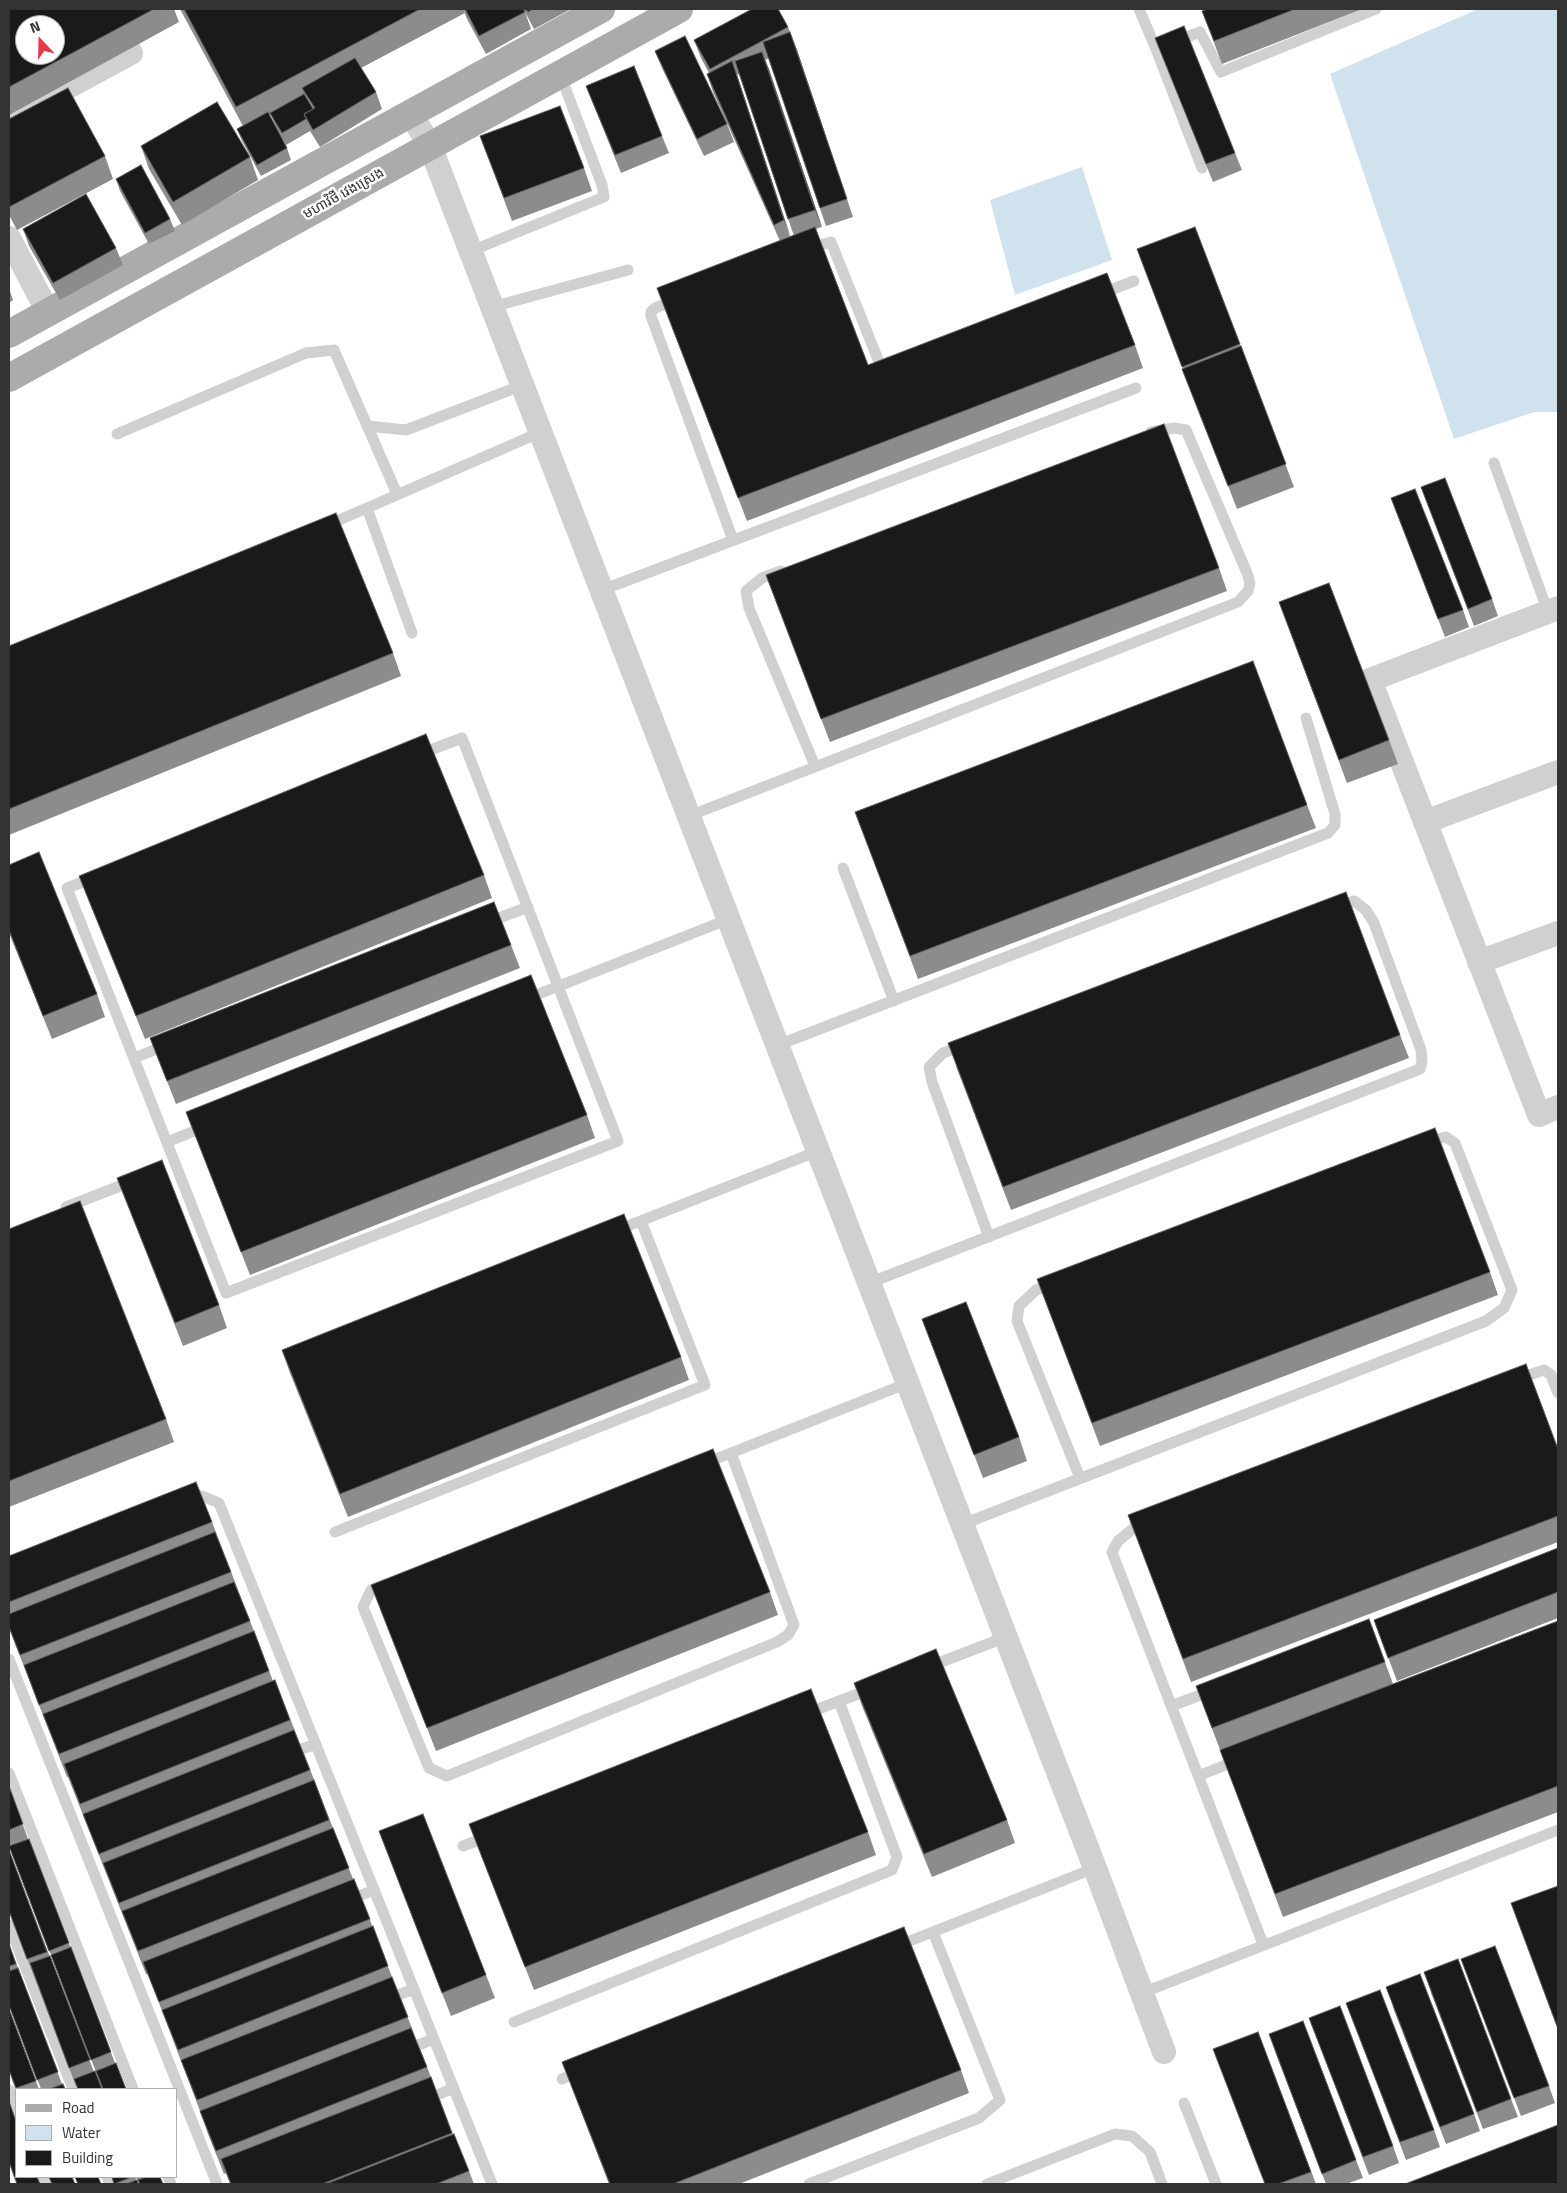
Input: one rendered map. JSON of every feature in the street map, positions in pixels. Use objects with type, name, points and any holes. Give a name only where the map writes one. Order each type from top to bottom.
[{"type":"main road","points":[[9,334],[601,9]]},
{"type":"main road","name":"មហាវិថី វេងស្រេង","points":[[9,378],[679,9]]},
{"type":"street","points":[[9,118],[131,53]]},
{"type":"street","points":[[411,114],[430,146],[471,251],[1096,1868],[1164,2052]]},
{"type":"street","points":[[9,238],[48,312]]},
{"type":"street","points":[[1553,610],[1370,680],[1539,1115],[1558,1107]]},
{"type":"street","points":[[1425,822],[1558,772]]},
{"type":"street","points":[[1479,962],[1558,932]]},
{"type":"lane","points":[[1140,9],[1202,168]]},
{"type":"lane","points":[[1156,49],[1204,30],[1221,72],[1376,9]]},
{"type":"lane","points":[[471,251],[604,197],[602,185],[560,74]]},
{"type":"lane","points":[[800,252],[831,242],[883,372],[901,369]]},
{"type":"lane","points":[[492,307],[628,270]]},
{"type":"lane","points":[[1088,299],[1134,281]]},
{"type":"lane","points":[[691,294],[655,308],[651,312],[651,316],[733,540]]},
{"type":"lane","points":[[117,434],[306,354],[334,350],[398,494]]},
{"type":"lane","points":[[367,426],[406,430],[523,385]]},
{"type":"lane","points":[[602,590],[1136,388]]},
{"type":"lane","points":[[689,816],[1238,602],[1248,591],[1250,583],[1247,573],[1186,430],[1174,428],[1156,430],[1138,437]]},
{"type":"lane","points":[[312,531],[541,432]]},
{"type":"lane","points":[[1494,463],[1553,610]]},
{"type":"lane","points":[[367,508],[412,633]]},
{"type":"lane","points":[[789,568],[762,578],[746,591],[749,608],[815,766]]},
{"type":"lane","points":[[778,1046],[1328,833],[1335,825],[1335,814],[1306,718]]},
{"type":"lane","points":[[462,738],[528,908],[618,1140],[226,1293],[171,1166],[167,1142],[67,888],[462,738]]},
{"type":"lane","points":[[843,868],[894,1002]]},
{"type":"lane","points":[[869,1283],[1420,1069],[1422,1062],[1420,1050],[1374,922],[1366,910],[1354,901],[1326,911]]},
{"type":"lane","points":[[473,928],[528,908]]},
{"type":"lane","points":[[513,1004],[729,920]]},
{"type":"lane","points":[[134,1058],[180,1040]]},
{"type":"lane","points":[[971,1042],[943,1053],[929,1067],[932,1082],[989,1236]]},
{"type":"lane","points":[[167,1142],[221,1120]]},
{"type":"lane","points":[[963,1524],[1486,1321],[1504,1308],[1512,1290],[1455,1143],[1446,1136],[1411,1148]]},
{"type":"lane","points":[[604,1236],[818,1151]]},
{"type":"lane","points":[[55,1212],[148,1175]]},
{"type":"lane","points":[[335,1532],[705,1385],[640,1221]]},
{"type":"lane","points":[[1064,1280],[1036,1290],[1018,1306],[1017,1321],[1080,1478]]},
{"type":"lane","points":[[1510,1382],[1544,1370],[1551,1375],[1558,1393]]},
{"type":"lane","points":[[694,1467],[908,1383]]},
{"type":"lane","points":[[399,1579],[371,1590],[363,1607],[429,1768],[446,1776],[777,1642],[788,1635],[794,1625],[731,1453]]},
{"type":"lane","points":[[174,1506],[202,1496],[219,1503],[492,2184]]},
{"type":"lane","points":[[1153,1520],[1135,1527],[1118,1541],[1112,1552],[1263,1944]]},
{"type":"lane","points":[[913,1672],[1006,1637]]},
{"type":"lane","points":[[9,1659],[83,1833],[220,2181]]},
{"type":"lane","points":[[793,1719],[885,1683]]},
{"type":"lane","points":[[1171,1706],[1227,1686]]},
{"type":"lane","points":[[514,2022],[892,1870],[897,1857],[839,1701]]},
{"type":"lane","points":[[279,1758],[316,1744]]},
{"type":"lane","points":[[1198,1776],[1253,1754]]},
{"type":"lane","points":[[9,1773],[41,1850],[123,2074],[133,2088]]},
{"type":"lane","points":[[1142,1993],[1558,1830]]},
{"type":"lane","points":[[463,1846],[500,1832]]},
{"type":"lane","points":[[25,1856],[41,1850]]},
{"type":"lane","points":[[887,1950],[1096,1868]]},
{"type":"lane","points":[[338,1904],[374,1890]]},
{"type":"lane","points":[[9,1925],[73,2088]]},
{"type":"lane","points":[[809,2184],[979,2118],[1000,2100],[933,1932]]},
{"type":"lane","points":[[377,2003],[414,1989]]},
{"type":"lane","points":[[397,2054],[434,2039]]},
{"type":"lane","points":[[562,2079],[590,2068]]},
{"type":"lane","points":[[417,2103],[454,2088]]},
{"type":"lane","points":[[9,2090],[15,2106]]},
{"type":"lane","points":[[1184,2103],[1216,2184]]},
{"type":"lane","points":[[987,2184],[1115,2134],[1132,2136],[1150,2152],[1162,2184]]},
{"type":"water","points":[[1478,9],[1558,9],[1558,412],[1534,412],[1454,439],[1330,74]]},
{"type":"water","points":[[1082,167],[1112,260],[1015,295],[990,200]]},
{"type":"building","points":[[9,9],[154,9],[65,57],[65,15],[15,15],[15,65],[50,65],[9,87]]},
{"type":"building","points":[[184,9],[420,9],[236,107]]},
{"type":"building","points":[[465,9],[523,9],[525,12],[479,36]]},
{"type":"building","points":[[752,9],[778,9],[788,27],[710,69],[694,40]]},
{"type":"building","points":[[1208,9],[1295,9],[1214,41],[1202,11]]},
{"type":"building","points":[[1184,26],[1235,153],[1206,164],[1155,38]]},
{"type":"building","points":[[790,32],[847,199],[820,208],[763,42]]},
{"type":"building","points":[[685,36],[727,124],[697,139],[655,51]]},
{"type":"building","points":[[762,52],[815,210],[788,219],[735,61]]},
{"type":"building","points":[[355,58],[376,92],[313,130],[304,114],[315,108],[302,88]]},
{"type":"building","points":[[732,61],[784,220],[774,225],[707,74]]},
{"type":"building","points":[[634,66],[662,136],[615,155],[586,86]]},
{"type":"building","points":[[68,88],[105,156],[9,207],[9,119]]},
{"type":"building","points":[[304,94],[313,109],[304,114],[306,119],[282,133],[270,113]]},
{"type":"building","points":[[217,102],[250,157],[173,202],[141,146]]},
{"type":"building","points":[[560,106],[584,168],[504,198],[480,136]]},
{"type":"building","points":[[268,112],[287,148],[257,165],[237,129]]},
{"type":"building","points":[[141,165],[170,219],[145,233],[116,179]]},
{"type":"building","points":[[86,194],[116,248],[53,283],[23,229]]},
{"type":"building","points":[[815,227],[868,365],[1107,273],[1135,345],[738,498],[657,288]]},
{"type":"building","points":[[1195,227],[1240,344],[1182,367],[1137,249]]},
{"type":"building","points":[[1241,346],[1286,464],[1228,486],[1182,369]]},
{"type":"building","points":[[1164,424],[1219,568],[821,719],[766,575]]},
{"type":"building","points":[[1445,478],[1492,599],[1468,609],[1421,487]]},
{"type":"building","points":[[1415,489],[1463,610],[1438,619],[1391,498]]},
{"type":"building","points":[[336,513],[393,653],[9,809],[9,646]]},
{"type":"building","points":[[1329,583],[1389,740],[1339,760],[1279,602]]},
{"type":"building","points":[[1253,661],[1307,805],[910,956],[855,812]]},
{"type":"building","points":[[426,734],[484,875],[136,1016],[79,876]]},
{"type":"building","points":[[39,852],[97,994],[43,1016],[9,930],[9,865]]},
{"type":"building","points":[[1346,892],[1400,1035],[1003,1187],[948,1043]]},
{"type":"building","points":[[494,902],[511,945],[167,1081],[150,1038]]},
{"type":"building","points":[[531,975],[587,1115],[241,1252],[186,1112]]},
{"type":"building","points":[[1435,1128],[1490,1272],[1092,1423],[1037,1279]]},
{"type":"building","points":[[162,1160],[219,1305],[175,1323],[117,1178]]},
{"type":"building","points":[[80,1201],[166,1419],[9,1481],[9,1229]]},
{"type":"building","points":[[624,1214],[681,1357],[340,1494],[282,1350]]},
{"type":"building","points":[[966,1302],[1019,1437],[974,1455],[922,1319]]},
{"type":"building","points":[[1526,1364],[1558,1449],[1558,1516],[1183,1659],[1128,1515]]},
{"type":"building","points":[[713,1449],[770,1592],[427,1728],[371,1585]]},
{"type":"building","points":[[196,1482],[212,1522],[9,1602],[9,1556]]},
{"type":"building","points":[[215,1532],[231,1572],[20,1655],[9,1627],[9,1614]]},
{"type":"building","points":[[1558,1548],[1558,1592],[1388,1658],[1374,1620]]},
{"type":"building","points":[[234,1582],[250,1621],[39,1705],[24,1665]]},
{"type":"building","points":[[1369,1619],[1385,1662],[1212,1728],[1196,1686]]},
{"type":"building","points":[[1558,1621],[1558,1786],[1275,1894],[1220,1750]]},
{"type":"building","points":[[254,1631],[269,1671],[59,1754],[43,1714]]},
{"type":"building","points":[[936,1649],[1007,1820],[924,1854],[854,1683]]},
{"type":"building","points":[[275,1680],[290,1720],[80,1804],[64,1764]]},
{"type":"building","points":[[811,1689],[868,1832],[525,1967],[469,1824]]},
{"type":"building","points":[[294,1730],[310,1770],[99,1854],[83,1814]]},
{"type":"building","points":[[314,1780],[329,1820],[119,1903],[103,1863]]},
{"type":"building","points":[[9,1786],[23,1824],[9,1830]]},
{"type":"building","points":[[423,1814],[486,1975],[442,1993],[379,1831]]},
{"type":"building","points":[[333,1828],[349,1868],[138,1951],[122,1911]]},
{"type":"building","points":[[29,1839],[69,1943],[49,1951],[9,1846]]},
{"type":"building","points":[[9,1850],[47,1952],[27,1959],[9,1911]]},
{"type":"building","points":[[354,1879],[370,1919],[159,2002],[143,1962]]},
{"type":"building","points":[[1558,1886],[1558,2029],[1511,1903]]},
{"type":"building","points":[[373,1926],[388,1966],[178,2050],[162,2010]]},
{"type":"building","points":[[904,1927],[961,2070],[673,2184],[610,2184],[562,2062]]},
{"type":"building","points":[[9,1944],[16,1964],[9,1966]]},
{"type":"building","points":[[1495,1946],[1549,2086],[1514,2098],[1461,1959]]},
{"type":"building","points":[[71,1947],[111,2052],[91,2060],[51,1955]]},
{"type":"building","points":[[50,1956],[90,2060],[69,2068],[30,1963]]},
{"type":"building","points":[[1458,1959],[1511,2099],[1477,2112],[1424,1972]]},
{"type":"building","points":[[18,1968],[58,2072],[37,2080],[9,2005],[9,1971]]},
{"type":"building","points":[[1420,1974],[1474,2114],[1440,2127],[1386,1987]]},
{"type":"building","points":[[392,1977],[408,2017],[197,2100],[181,2060]]},
{"type":"building","points":[[1380,1990],[1434,2130],[1400,2142],[1346,2003]]},
{"type":"building","points":[[1340,2006],[1393,2146],[1363,2157],[1309,2018]]},
{"type":"building","points":[[9,2009],[36,2081],[16,2088],[9,2070]]},
{"type":"building","points":[[1303,2021],[1356,2160],[1322,2174],[1269,2034]]},
{"type":"building","points":[[411,2028],[427,2067],[216,2151],[200,2111]]},
{"type":"building","points":[[1258,2032],[1311,2172],[1278,2184],[1265,2184],[1213,2049]]},
{"type":"building","points":[[116,2063],[126,2088],[103,2088],[96,2071]]},
{"type":"building","points":[[95,2071],[102,2088],[78,2088],[74,2079]]},
{"type":"building","points":[[431,2077],[452,2133],[322,2184],[231,2184],[221,2159]]},
{"type":"building","points":[[63,2084],[65,2088],[52,2088]]},
{"type":"building","points":[[9,2105],[15,2118],[15,2178],[37,2178],[40,2184],[17,2184],[9,2162]]},
{"type":"building","points":[[1558,2125],[1558,2184],[1405,2184]]},
{"type":"building","points":[[454,2134],[469,2171],[436,2184],[326,2184]]},
{"type":"building","points":[[49,2178],[72,2178],[75,2184],[52,2184]]},
{"type":"building","points":[[75,2178],[98,2178],[101,2184],[78,2184]]},
{"type":"building","points":[[112,2178],[129,2178],[114,2184]]},
{"type":"building","points":[[143,2178],[160,2178],[163,2184],[140,2184],[138,2180]]},
{"type":"building","points":[[137,2180],[138,2184],[126,2184]]}]
